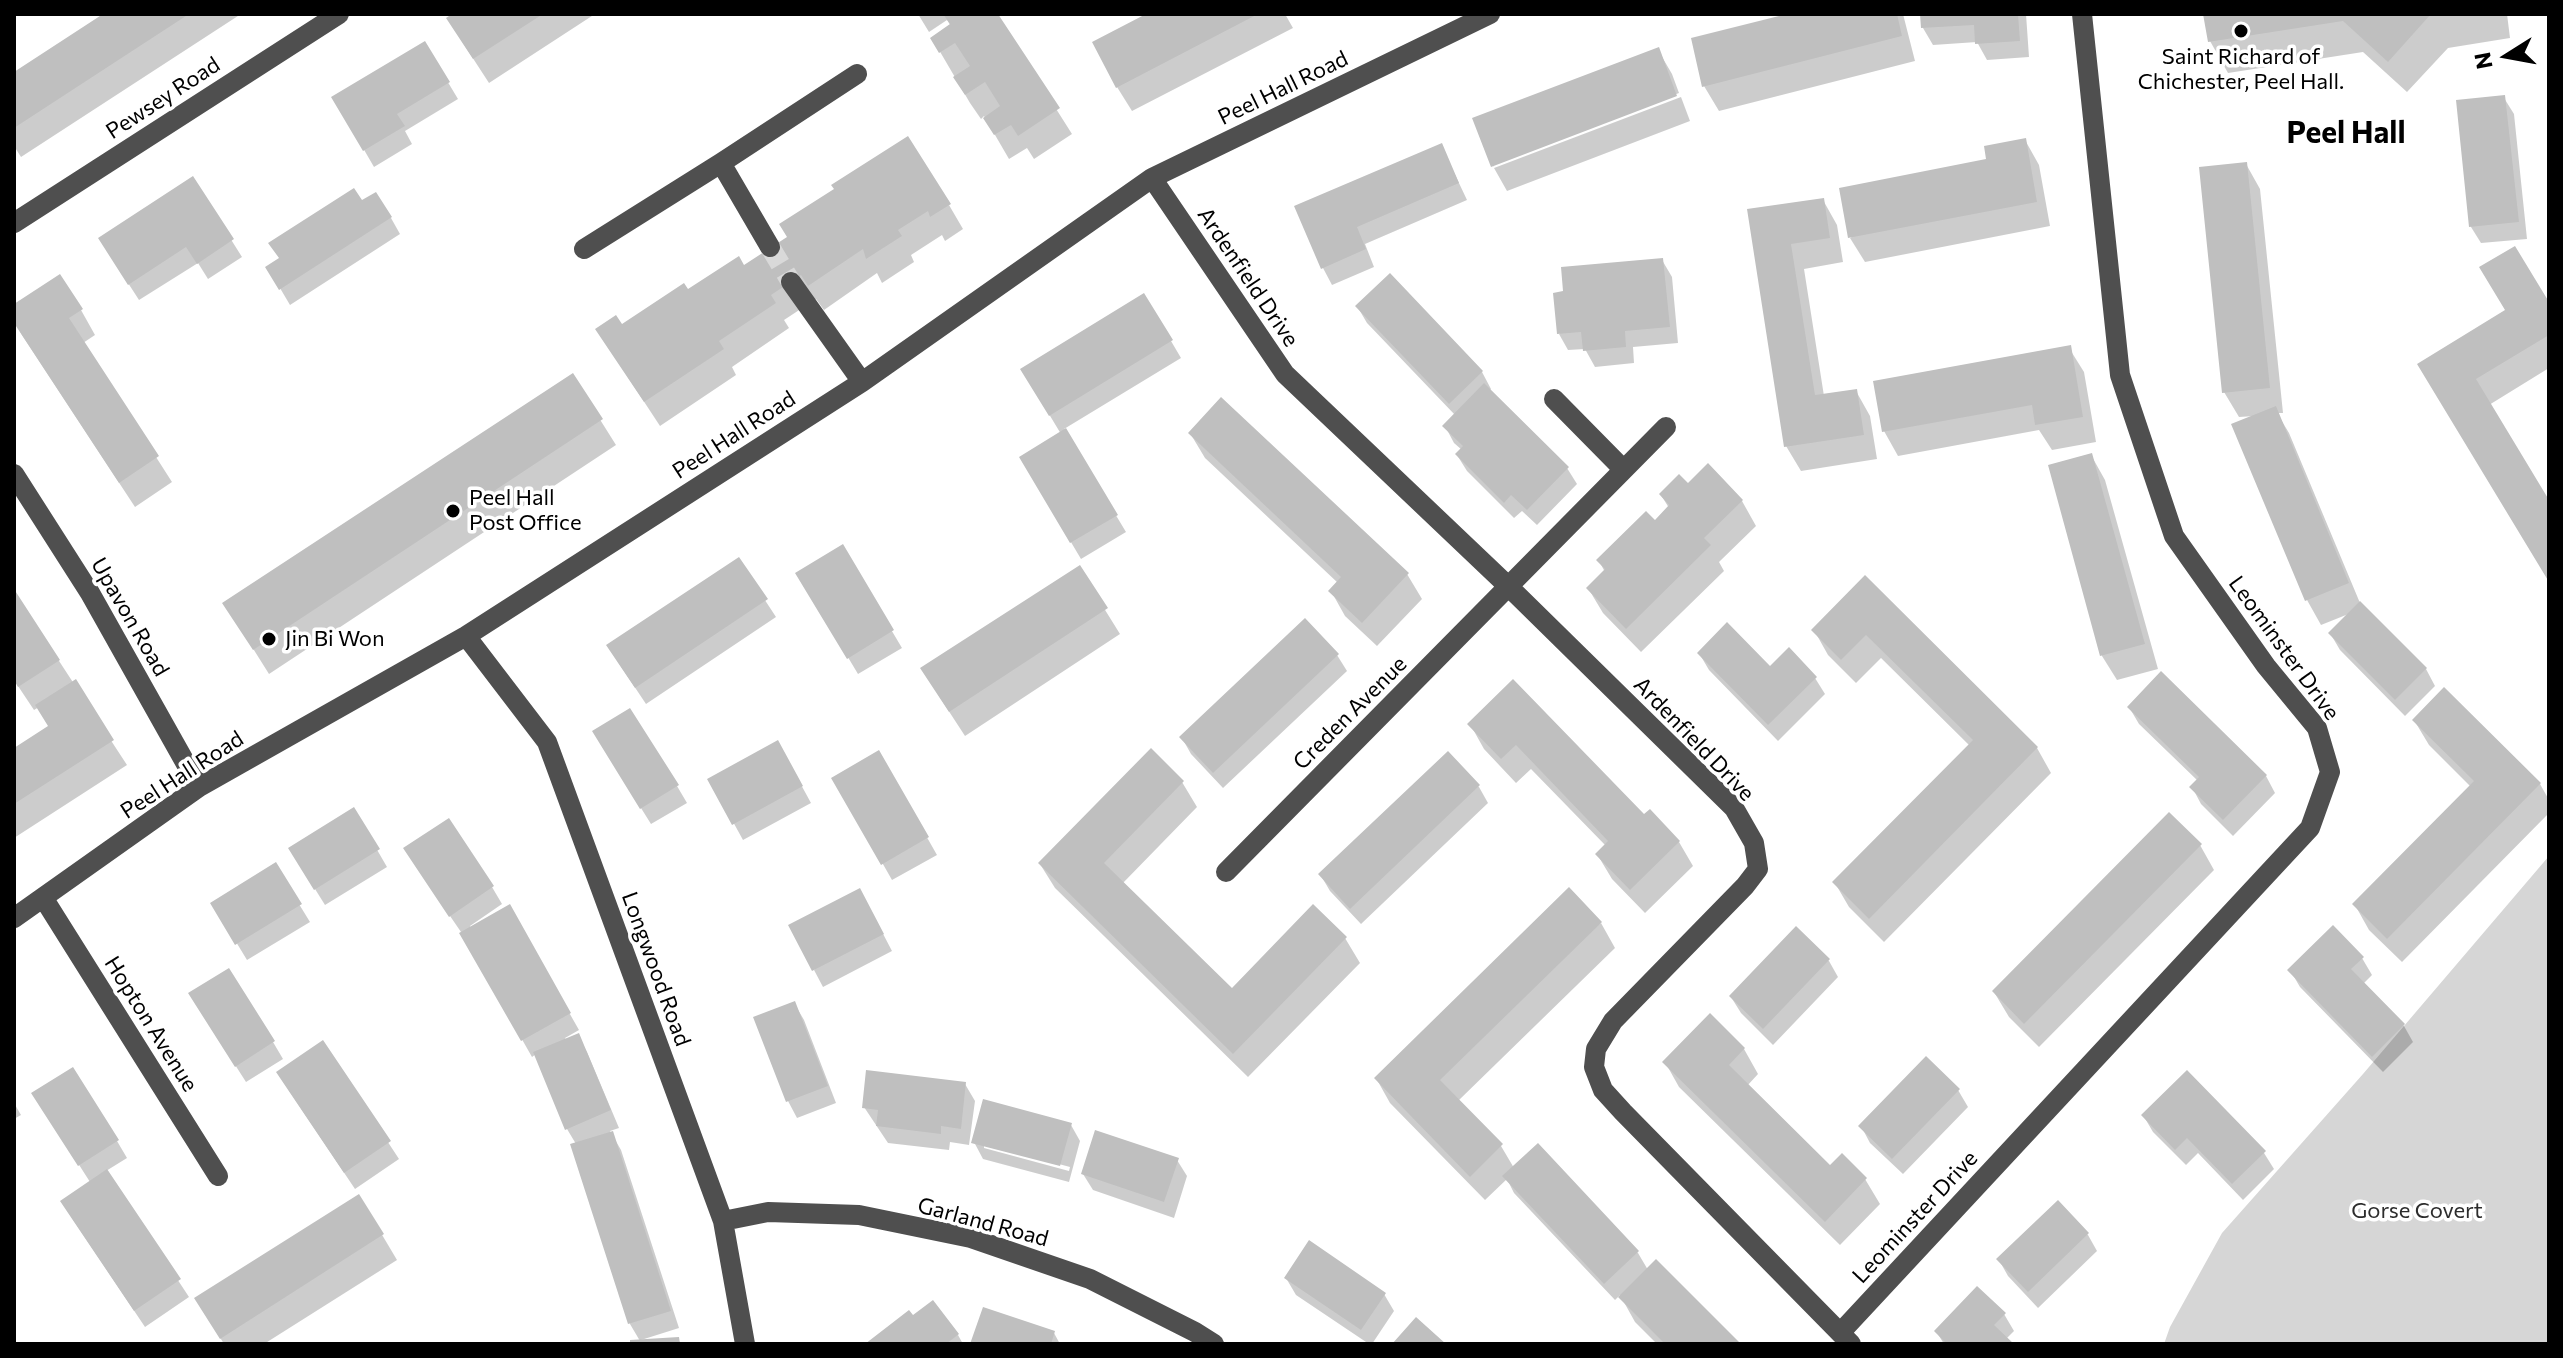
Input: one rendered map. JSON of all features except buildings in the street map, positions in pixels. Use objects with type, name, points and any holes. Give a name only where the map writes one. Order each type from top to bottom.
[{"type":"street","name":"Pewsey Road","points":[[14,223],[339,14]]},
{"type":"street","name":"Peel Hall Road","points":[[14,918],[199,787],[466,636],[862,382],[1152,178],[1490,14]]},
{"type":"street","name":"Leominster Drive","points":[[1845,1339],[2310,828],[2330,772],[2317,728],[2266,666],[2174,536],[2120,375],[2082,14]]},
{"type":"street","points":[[584,249],[857,74]]},
{"type":"street","points":[[721,163],[770,247]]},
{"type":"street","name":"Ardenfield Drive","points":[[1152,178],[1285,374],[1509,587],[1734,808],[1754,843],[1758,869],[1613,1021],[1596,1049],[1594,1067],[1603,1090],[1623,1112],[1845,1339]]},
{"type":"street","points":[[791,282],[862,382]]},
{"type":"street","points":[[1554,399],[1623,469]]},
{"type":"street","name":"Creden Avenue","points":[[1226,872],[1666,427]]},
{"type":"street","name":"Upavon Road","points":[[14,474],[90,593],[199,787]]},
{"type":"street","name":"Longwood Road","points":[[466,636],[547,742],[723,1221],[745,1344]]},
{"type":"street","name":"Hopton Avenue","points":[[44,899],[218,1176]]},
{"type":"street","name":"Garland Road","points":[[723,1221],[768,1212],[859,1215],[971,1238],[1090,1279],[1214,1344]]},
{"type":"green space","name":"Gorse Covert","points":[[2549,856],[2549,1344],[2164,1344],[2170,1327],[2222,1233]]},
{"type":"tunnel","points":[[770,247],[791,282]]},
{"type":"place","name":"Saint Richard of Chichester, Peel Hall.","points":[[2241,31]]},
{"type":"place","name":"Peel Hall Post Office","points":[[453,511]]},
{"type":"place","name":"Jin Bi Won","points":[[269,639]]},
{"type":"district","name":"Peel Hall","points":[[2346,133]]}]
